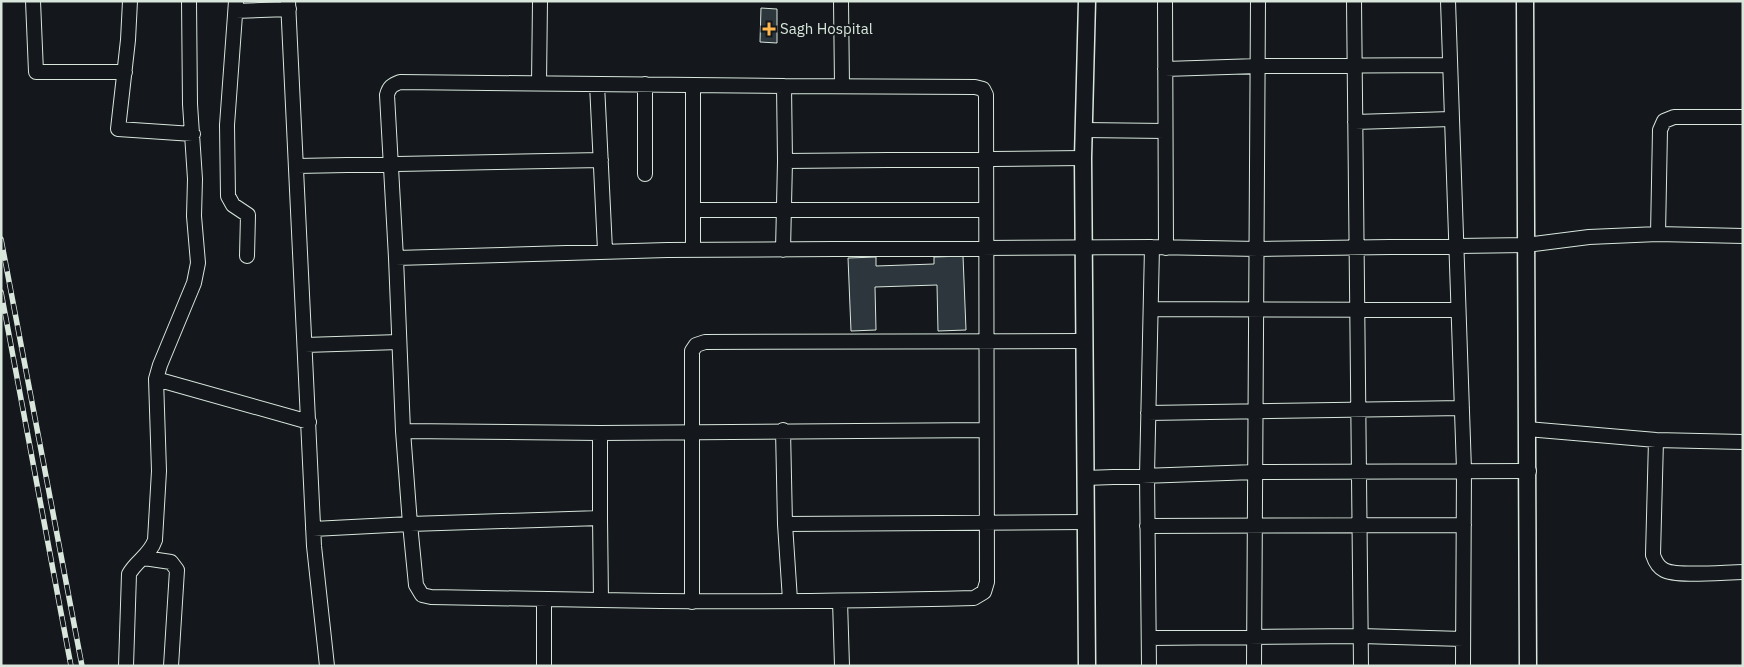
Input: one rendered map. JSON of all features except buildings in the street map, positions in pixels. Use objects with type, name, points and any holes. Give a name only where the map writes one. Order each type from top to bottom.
[{"type":"street","points":[[33,1],[36,72],[125,72]]},
{"type":"street","points":[[130,1],[125,72],[118,129],[193,134]]},
{"type":"street","points":[[126,666],[129,574],[133,566],[152,550],[157,528],[159,471],[156,380],[160,365],[196,274],[198,249],[194,216],[195,179],[189,1]]},
{"type":"street","points":[[539,83],[540,1]]},
{"type":"street","points":[[841,1],[842,85]]},
{"type":"street","points":[[1086,666],[1084,130],[1087,1]]},
{"type":"street","points":[[1149,666],[1148,413],[1152,309],[1159,248],[1165,131],[1165,1]]},
{"type":"street","points":[[1254,666],[1258,1]]},
{"type":"street","points":[[1354,1],[1361,666]]},
{"type":"street","points":[[1448,1],[1457,310],[1464,470],[1463,666]]},
{"type":"street","points":[[1525,1],[1527,429],[1529,471],[1528,666]]},
{"type":"street","points":[[248,256],[248,216],[233,205],[228,196],[227,125],[236,6],[288,5],[314,529],[327,666]]},
{"type":"street","points":[[1165,69],[1258,66],[1450,65]]},
{"type":"street","points":[[400,82],[539,83],[975,86],[983,89],[986,95],[987,250],[987,582],[984,592],[974,598],[840,601],[790,600],[737,603],[544,600],[431,597],[422,595],[416,585],[403,431],[388,88],[400,82]]},
{"type":"street","points":[[598,84],[605,250]]},
{"type":"street","points":[[644,84],[645,174]]},
{"type":"street","points":[[693,85],[693,250]]},
{"type":"street","points":[[783,250],[784,86]]},
{"type":"street","points":[[1658,234],[1660,130],[1664,121],[1674,117],[1743,117]]},
{"type":"street","points":[[1355,122],[1452,119]]},
{"type":"street","points":[[1084,130],[1165,131]]},
{"type":"street","points":[[784,161],[1084,158]]},
{"type":"street","points":[[297,166],[601,160]]},
{"type":"street","points":[[693,210],[986,210]]},
{"type":"street","points":[[396,258],[605,250],[1258,249],[1526,245],[1589,237],[1658,234],[1743,236]]},
{"type":"street","points":[[1152,309],[1457,310]]},
{"type":"street","points":[[692,602],[692,351],[696,345],[705,342],[1084,341]]},
{"type":"street","points":[[305,345],[399,342]]},
{"type":"street","points":[[156,380],[308,422]]},
{"type":"street","points":[[1148,413],[1462,408]]},
{"type":"street","points":[[1527,429],[1656,440],[1743,442]]},
{"type":"street","points":[[783,430],[785,524],[790,600]]},
{"type":"street","points":[[403,431],[986,430]]},
{"type":"street","points":[[600,432],[601,600]]},
{"type":"street","points":[[1656,440],[1653,555],[1656,562],[1661,568],[1673,573],[1743,572]]},
{"type":"street","points":[[1085,478],[1255,472],[1529,471]]},
{"type":"street","points":[[314,529],[600,518]]},
{"type":"street","points":[[785,524],[1085,522]]},
{"type":"street","points":[[1147,526],[1464,525]]},
{"type":"street","points":[[144,558],[171,562],[177,570],[171,666]]},
{"type":"street","points":[[544,600],[544,666]]},
{"type":"street","points":[[840,601],[842,666]]},
{"type":"street","points":[[1148,638],[1361,636],[1463,639]]},
{"type":"railway","points":[[1,239],[82,666]]},
{"type":"railway","points":[[1,292],[71,666]]},
{"type":"place","name":"Sagh Hospital","points":[[769,29]]}]
